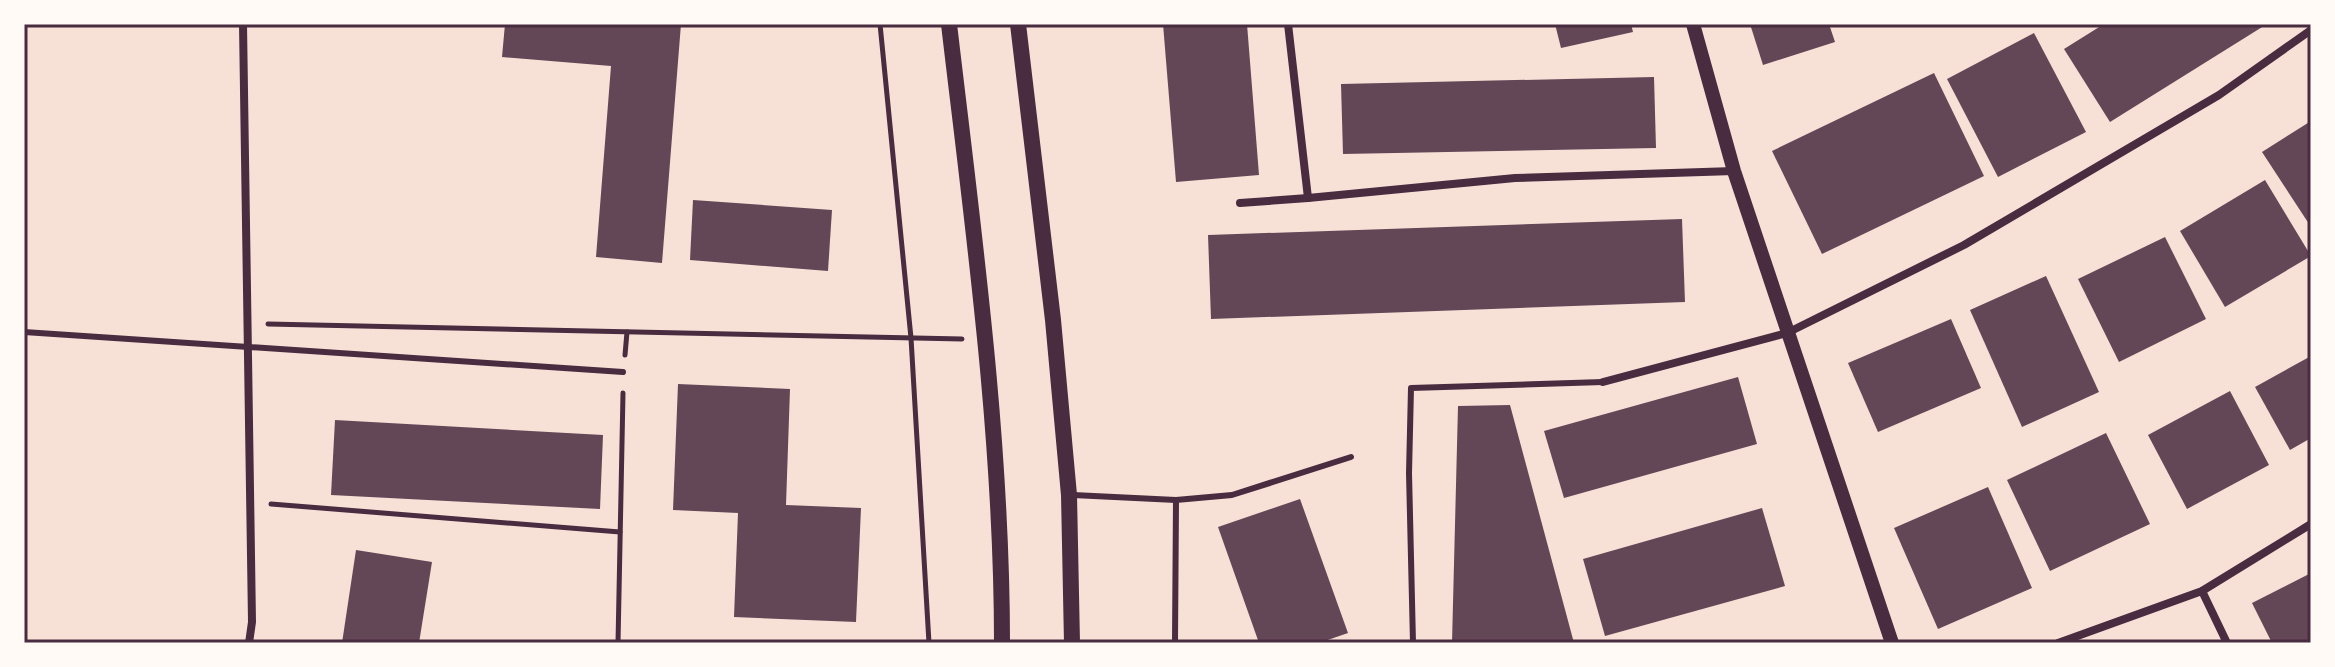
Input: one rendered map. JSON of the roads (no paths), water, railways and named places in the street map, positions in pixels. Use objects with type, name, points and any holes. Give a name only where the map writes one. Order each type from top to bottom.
[{"type":"main road","points":[[949,24],[986,339],[1002,586],[1002,643]]},
{"type":"main road","points":[[1018,24],[1053,320],[1069,495],[1072,643]]},
{"type":"street","points":[[243,24],[252,622],[249,643]]},
{"type":"street","points":[[1288,24],[1308,198]]},
{"type":"street","points":[[1693,24],[1734,171],[1892,643]]},
{"type":"street","points":[[1603,382],[1787,333],[1964,245],[2219,95],[2311,30]]},
{"type":"street","points":[[1240,203],[1515,178],[1734,171]]},
{"type":"street","points":[[2058,643],[2202,591],[2311,524]]},
{"type":"street","points":[[2202,591],[2227,643]]},
{"type":"lane","points":[[24,332],[623,372]]},
{"type":"lane","points":[[1413,643],[1409,473],[1411,388],[1603,382]]},
{"type":"lane","points":[[1069,495],[1176,500],[1232,495],[1351,457]]},
{"type":"lane","points":[[1175,643],[1176,500]]}]
